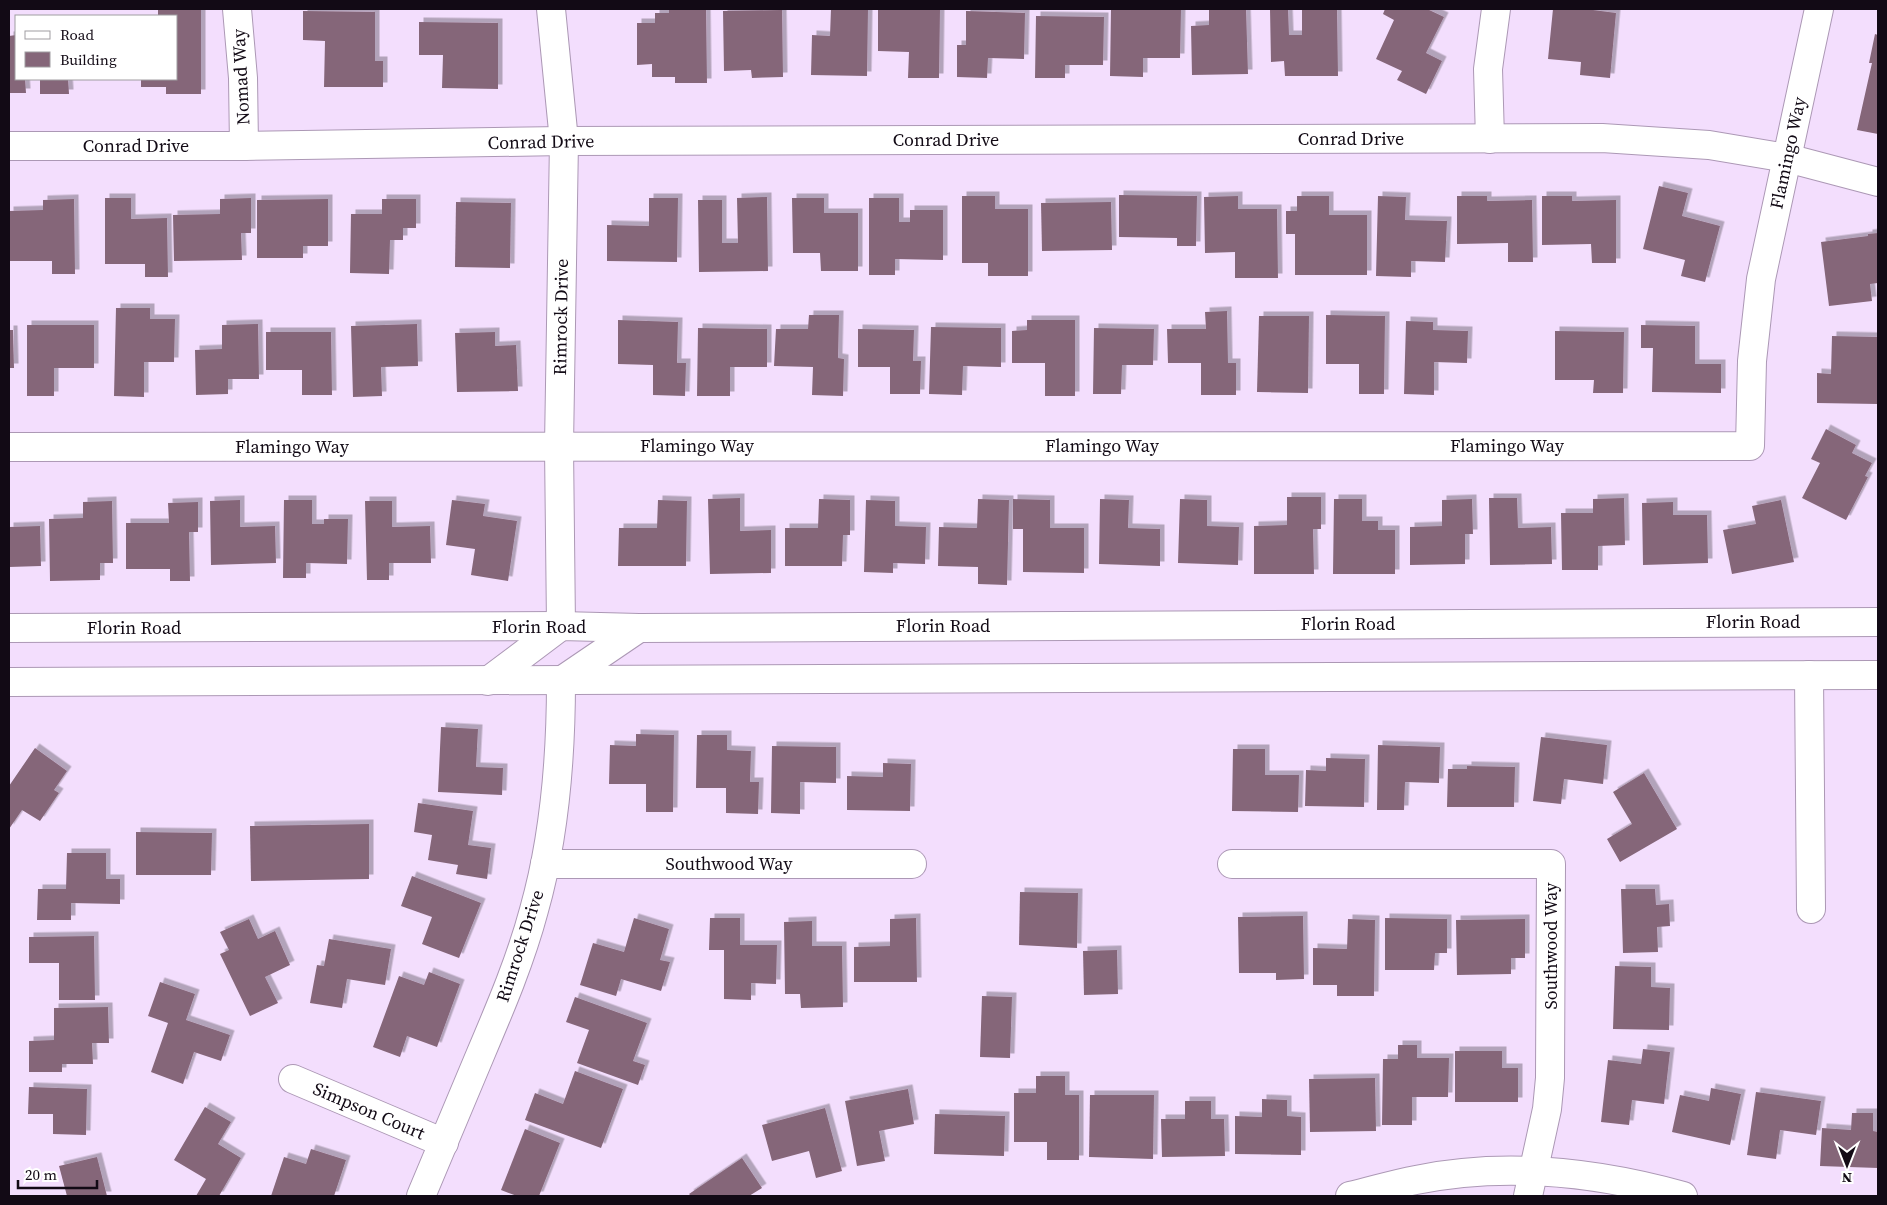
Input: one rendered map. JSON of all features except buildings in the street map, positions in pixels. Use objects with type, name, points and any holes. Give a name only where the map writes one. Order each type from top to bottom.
[{"type":"street","name":"Nomad Way","points":[[237,9],[243,78],[244,146]]},
{"type":"street","name":"Rimrock Drive","points":[[551,9],[564,141],[559,446],[561,626]]},
{"type":"street","points":[[1490,139],[1488,69],[1496,9]]},
{"type":"street","name":"Flamingo Way","points":[[9,447],[1750,446],[1752,361],[1761,279],[1819,9]]},
{"type":"street","name":"Conrad Drive","points":[[9,146],[244,146],[564,141],[1602,138],[1709,145],[1788,158],[1878,182]]},
{"type":"street","name":"Florin Road","points":[[9,628],[561,626],[639,628],[1878,622]]},
{"type":"street","points":[[488,681],[561,626]]},
{"type":"street","points":[[561,681],[639,628]]},
{"type":"street","points":[[1809,675],[1811,909]]},
{"type":"street","points":[[9,682],[1878,675]]},
{"type":"street","name":"Rimrock Drive","points":[[421,1196],[508,990],[534,911],[545,864],[555,802],[561,714],[561,681]]},
{"type":"street","name":"Southwood Way","points":[[545,864],[912,864]]},
{"type":"street","name":"Southwood Way","points":[[1232,864],[1552,864],[1550,1078],[1547,1110],[1531,1184]]},
{"type":"street","name":"Simpson Court","points":[[293,1079],[444,1143]]},
{"type":"street","points":[[1350,1196],[1417,1179],[1476,1172],[1531,1184],[1584,1175],[1642,1185],[1683,1196]]}]
